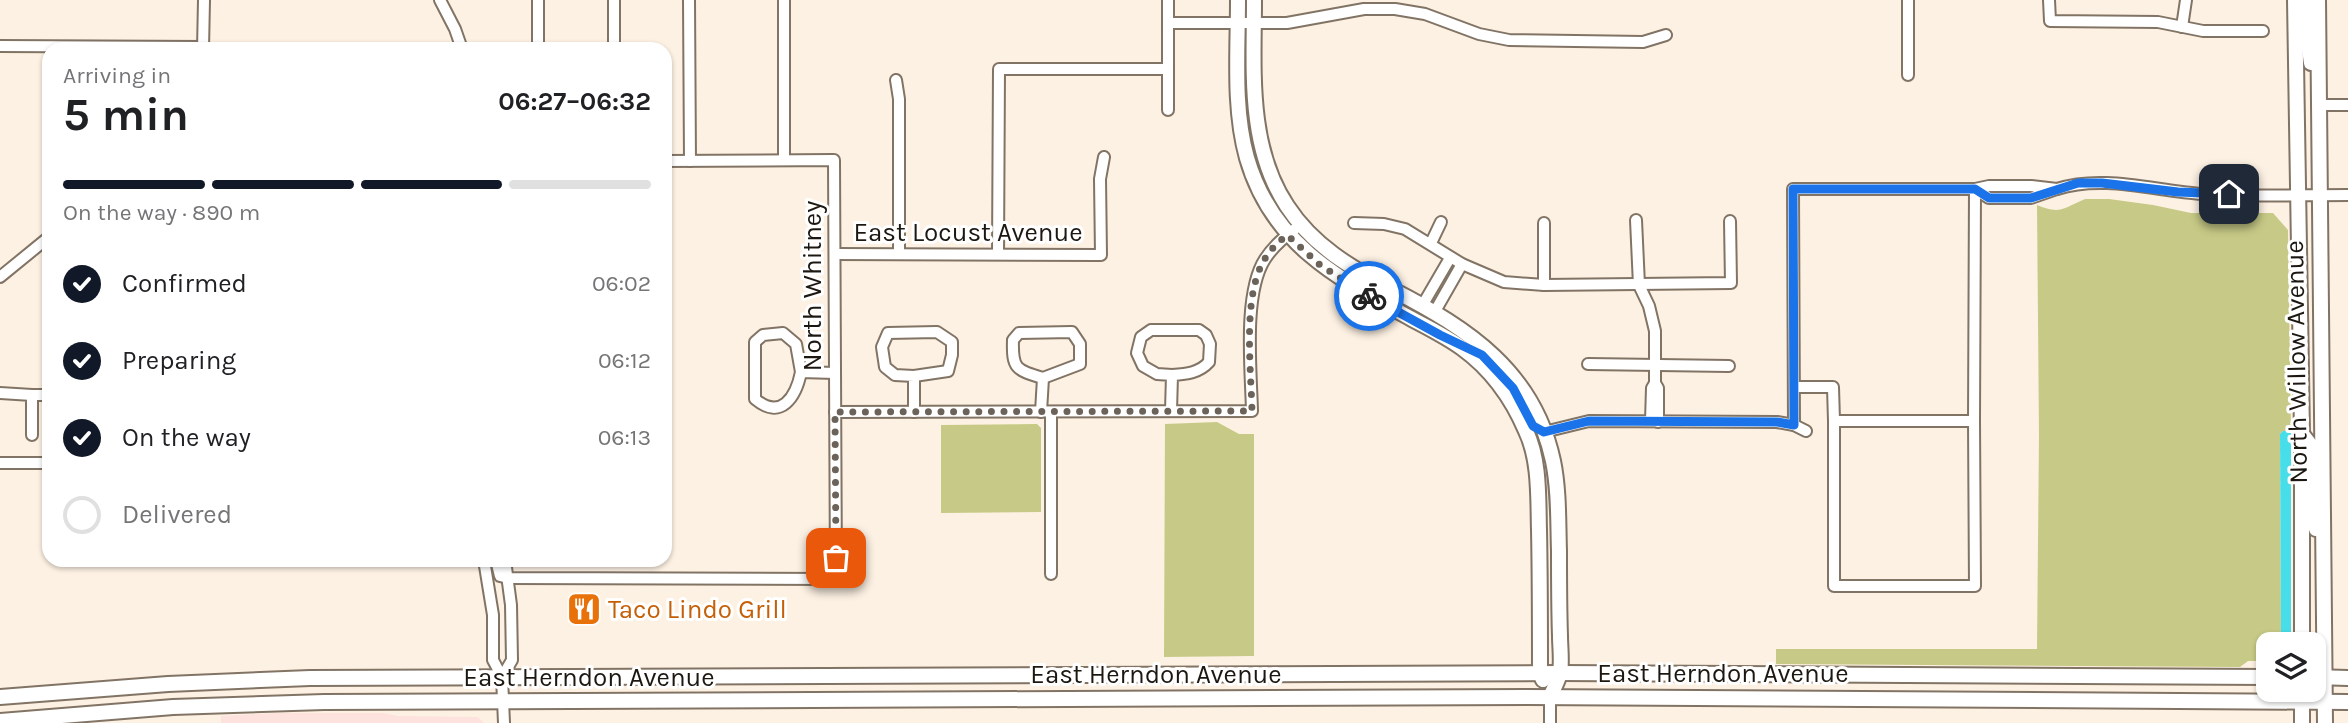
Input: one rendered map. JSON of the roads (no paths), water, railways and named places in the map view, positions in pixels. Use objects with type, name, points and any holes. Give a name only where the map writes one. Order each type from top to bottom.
[{"type":"main road","points":[[1238,0],[1238,92],[1243,138],[1263,198],[1287,235],[1338,278],[1440,335],[1482,355],[1513,388],[1533,426],[1544,432]]},
{"type":"main road","points":[[1254,0],[1254,87],[1261,144],[1276,188],[1300,225],[1342,261],[1458,326],[1476,339],[1513,375],[1530,400],[1544,432],[1553,461],[1557,494],[1560,673],[1550,697]]},
{"type":"main road","name":"North Willow Avenue","points":[[2295,0],[2302,435],[2302,632]]},
{"type":"main road","points":[[2307,0],[2308,41],[2319,105]]},
{"type":"main road","name":"North Willow Avenue","points":[[2318,0],[2323,550],[2320,632]]},
{"type":"main road","points":[[2300,326],[2309,359],[2311,428],[2322,438]]},
{"type":"main road","points":[[1440,335],[1469,354],[1508,394],[1527,432],[1533,451],[1537,483],[1541,673],[1550,697]]},
{"type":"main road","points":[[1527,432],[1539,439],[1548,486],[1557,494]]},
{"type":"main road","points":[[2302,435],[2313,448],[2313,510],[2323,550]]},
{"type":"main road","name":"East Herndon Avenue","points":[[0,697],[248,679],[1541,673],[2256,677]]},
{"type":"main road","points":[[2326,678],[2348,678]]},
{"type":"main road","name":"East Herndon Avenue","points":[[0,721],[269,703],[1550,697],[2256,699]]},
{"type":"main road","name":"East Herndon Avenue","points":[[2326,700],[2348,702]]},
{"type":"main road","name":"North Willow Avenue","points":[[2302,723],[2309,702]]},
{"type":"main road","name":"North Willow Avenue","points":[[2312,702],[2325,723]]},
{"type":"street","points":[[204,0],[204,42]]},
{"type":"street","points":[[440,0],[460,42]]},
{"type":"street","points":[[538,0],[538,42]]},
{"type":"street","points":[[614,0],[614,42]]},
{"type":"street","points":[[689,0],[690,161]]},
{"type":"street","points":[[672,161],[784,160],[784,0]]},
{"type":"street","points":[[1168,0],[1168,110]]},
{"type":"street","points":[[1908,0],[1908,75]]},
{"type":"street","points":[[2049,0],[2050,21],[2158,22],[2203,31],[2263,31]]},
{"type":"street","points":[[2182,27],[2186,0]]},
{"type":"street","points":[[1168,23],[1287,23],[1364,9],[1395,9],[1425,14],[1479,34],[1509,40],[1643,42],[1666,35]]},
{"type":"street","points":[[0,46],[42,46]]},
{"type":"street","points":[[998,254],[999,69],[1168,69]]},
{"type":"street","points":[[896,80],[900,99],[900,254]]},
{"type":"street","points":[[2319,105],[2348,105]]},
{"type":"street","name":"East Locust Avenue","points":[[835,254],[1101,255],[1100,179],[1104,157]]},
{"type":"street","name":"North Whitney","points":[[508,578],[836,579],[834,160],[784,160]]},
{"type":"street","points":[[1794,425],[1793,189],[1975,189],[1989,198],[2019,199],[2031,198],[2078,183],[2102,183],[2205,194],[2348,195]]},
{"type":"street","points":[[1794,387],[1833,387],[1834,586],[1975,586],[1975,189]]},
{"type":"street","points":[[1636,220],[1639,285],[1649,306],[1655,331],[1655,383],[1651,387],[1654,421]]},
{"type":"street","points":[[1431,243],[1441,222]]},
{"type":"street","points":[[1354,223],[1384,224],[1405,229],[1431,243],[1450,258],[1504,282],[1544,285],[1639,285],[1731,283],[1730,222]]},
{"type":"street","points":[[1544,223],[1544,285]]},
{"type":"street","points":[[835,412],[1252,411],[1251,324],[1254,289],[1265,259],[1300,225]]},
{"type":"street","points":[[0,277],[42,243]]},
{"type":"street","points":[[1428,310],[1450,258]]},
{"type":"street","points":[[1428,310],[1462,264]]},
{"type":"street","points":[[1151,330],[1199,330],[1206,335],[1210,344],[1209,362],[1203,369],[1192,373],[1172,375],[1157,374],[1143,366],[1137,353],[1140,337],[1151,330]]},
{"type":"street","points":[[937,332],[951,342],[952,355],[948,371],[914,376],[895,375],[884,367],[882,347],[888,333],[937,332]]},
{"type":"street","points":[[1072,332],[1080,344],[1080,364],[1043,377],[1021,372],[1013,360],[1013,340],[1018,333],[1072,332]]},
{"type":"street","points":[[783,333],[796,344],[801,372],[798,388],[790,402],[777,407],[764,407],[755,399],[755,342],[763,335],[783,333]]},
{"type":"street","points":[[1588,364],[1729,366]]},
{"type":"street","points":[[801,372],[835,373]]},
{"type":"street","points":[[1171,411],[1172,375]]},
{"type":"street","points":[[914,376],[914,412]]},
{"type":"street","points":[[1043,377],[1051,574]]},
{"type":"street","points":[[0,393],[42,395]]},
{"type":"street","points":[[32,395],[32,435]]},
{"type":"street","points":[[1544,432],[1589,421],[1777,422],[1794,425],[1806,431]]},
{"type":"street","points":[[1833,421],[1974,421]]},
{"type":"street","points":[[0,463],[42,463]]},
{"type":"street","points":[[485,567],[493,615],[493,660],[502,677],[503,723]]},
{"type":"street","points":[[498,567],[500,576],[508,578]]},
{"type":"street","points":[[502,677],[512,660],[506,567]]},
{"type":"street","points":[[1550,697],[1550,723]]},
{"type":"water","points":[[2283,431],[2291,431],[2291,632],[2281,632],[2280,434]]},
{"type":"place","name":"Taco Lindo Grill","points":[[584,609]]}]
